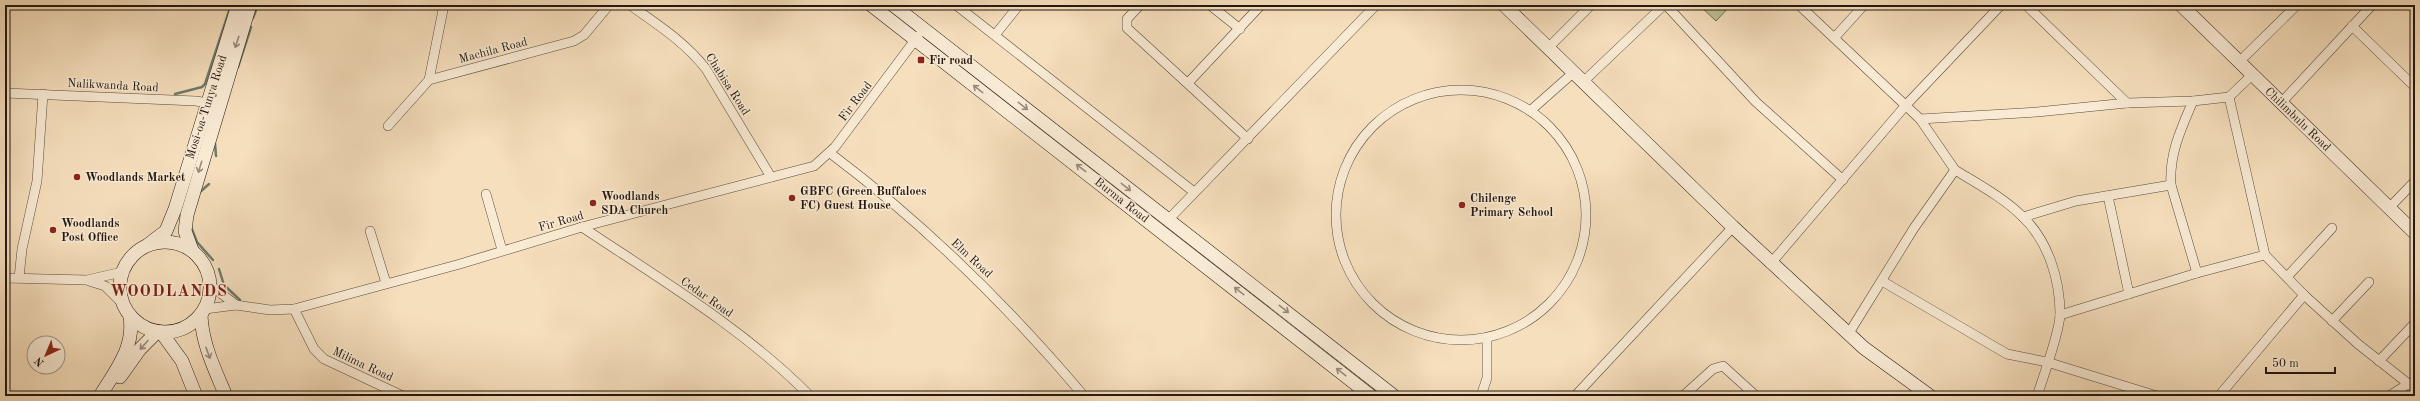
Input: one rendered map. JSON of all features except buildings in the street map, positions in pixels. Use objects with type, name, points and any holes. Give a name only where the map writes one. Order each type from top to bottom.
[{"type":"main road","name":"Mosi-oa-Tunya Road","points":[[192,250],[185,231],[187,215],[238,5]]},
{"type":"main road","name":"Mosi-oa-Tunya Road","points":[[147,246],[166,231],[250,5]]},
{"type":"main road","name":"Burma Road","points":[[871,5],[1371,396]]},
{"type":"main road","name":"Burma Road","points":[[893,5],[1394,396]]},
{"type":"main road","points":[[1504,5],[1733,227],[1848,333],[1883,363],[1930,396]]},
{"type":"main road","name":"Chilimbulu Road","points":[[2180,5],[2415,233]]},
{"type":"main road","points":[[100,396],[130,343],[132,330],[130,317],[123,304],[120,288],[122,272],[133,257],[147,246],[166,242],[175,243],[192,250],[202,259],[208,272],[210,285],[203,312],[201,331],[226,396]]},
{"type":"main road","points":[[130,317],[142,327],[159,332],[183,329],[203,312]]},
{"type":"main road","points":[[108,396],[132,360],[159,332]]},
{"type":"main road","points":[[159,332],[182,361],[196,396]]},
{"type":"street","points":[[388,126],[429,80],[444,5]]},
{"type":"street","name":"Machila Road","points":[[429,80],[574,41],[584,35],[609,5]]},
{"type":"street","name":"Chabisa Road","points":[[630,5],[682,42],[696,56],[706,69],[771,177]]},
{"type":"street","points":[[956,5],[1194,192]]},
{"type":"street","points":[[995,35],[1020,5]]},
{"type":"street","points":[[1140,5],[1127,19],[1127,28],[1248,139]]},
{"type":"street","points":[[1210,5],[1240,29]]},
{"type":"street","points":[[1188,83],[1261,5]]},
{"type":"street","points":[[1168,220],[1376,5]]},
{"type":"street","points":[[1548,48],[1591,5]]},
{"type":"street","points":[[1583,82],[1665,5],[1756,102],[1843,180]]},
{"type":"street","points":[[1799,5],[1835,37],[1920,119],[1955,170],[2023,217],[2037,234],[2050,258],[2057,286],[2060,315],[2037,396]]},
{"type":"street","points":[[1835,37],[1864,5]]},
{"type":"street","points":[[1772,262],[1906,105],[2001,5]]},
{"type":"street","points":[[2026,5],[2127,103]]},
{"type":"street","points":[[2239,62],[2297,5]]},
{"type":"street","points":[[2281,103],[2372,5]]},
{"type":"street","points":[[2352,26],[2413,81]]},
{"type":"street","name":"Fir Road","points":[[203,312],[236,305],[270,310],[294,309],[582,227],[814,166],[830,153],[924,28]]},
{"type":"street","points":[[1530,111],[1573,73]]},
{"type":"street","points":[[1920,119],[2037,112],[2127,103],[2193,101],[2229,97],[2252,75]]},
{"type":"street","points":[[1449,90],[1477,91],[1499,96],[1530,111],[1559,138],[1578,172],[1586,210],[1584,236],[1575,267],[1554,300],[1524,324],[1488,338],[1471,341],[1437,338],[1404,327],[1376,308],[1354,282],[1340,250],[1335,217],[1337,194],[1344,167],[1362,138],[1386,114],[1416,98],[1449,90]]},
{"type":"street","name":"Nalikwanda Road","points":[[5,93],[213,103]]},
{"type":"street","points":[[19,278],[22,249],[37,181],[42,94]]},
{"type":"street","points":[[2229,97],[2265,255],[2332,321],[2411,387],[2389,396]]},
{"type":"street","points":[[2193,101],[2170,159],[2170,185],[2197,272]]},
{"type":"street","name":"Elm Road","points":[[830,153],[897,206],[986,288],[1084,396]]},
{"type":"street","points":[[1848,333],[1914,228],[1955,170]]},
{"type":"street","points":[[2389,208],[2415,181]]},
{"type":"street","points":[[2023,217],[2052,206],[2170,185]]},
{"type":"street","points":[[486,194],[502,250]]},
{"type":"street","points":[[2108,196],[2129,294]]},
{"type":"street","name":"Cedar Road","points":[[582,227],[710,312],[795,381],[810,396]]},
{"type":"street","points":[[1575,396],[1733,227]]},
{"type":"street","points":[[2287,277],[2332,228]]},
{"type":"street","points":[[370,231],[386,283]]},
{"type":"street","points":[[2060,315],[2197,272],[2265,255]]},
{"type":"street","points":[[5,278],[88,280],[122,272]]},
{"type":"street","points":[[88,280],[105,286],[123,304]]},
{"type":"street","points":[[1882,281],[1992,347],[2007,354],[2047,362],[2157,396]]},
{"type":"street","points":[[2332,321],[2369,282]]},
{"type":"street","name":"Fir Road","points":[[210,285],[236,305]]},
{"type":"street","points":[[2219,396],[2304,295]]},
{"type":"street","name":"Milima Road","points":[[294,309],[314,349],[324,359],[403,396]]},
{"type":"street","points":[[2379,361],[2415,323]]},
{"type":"street","points":[[1481,396],[1487,378],[1488,338]]},
{"type":"street","points":[[1684,396],[1713,369],[1723,366],[1756,396]]},
{"type":"green space","points":[[1699,5],[1731,5],[1716,21]]},
{"type":"waterway","points":[[175,94],[202,87],[205,84],[231,5]]},
{"type":"waterway","points":[[253,18],[258,5]]},
{"type":"waterway","points":[[238,67],[251,27]]},
{"type":"waterway","points":[[215,143],[216,156]]},
{"type":"waterway","points":[[200,192],[209,184]]},
{"type":"waterway","points":[[191,227],[197,242],[213,260]]},
{"type":"waterway","points":[[219,269],[224,285],[240,300]]},
{"type":"place","name":"Fir road","points":[[921,60]]},
{"type":"place","name":"Woodlands Market","points":[[77,177]]},
{"type":"place","name":"GBFC (Green Buffaloes FC) Guest House","points":[[792,198]]},
{"type":"place","name":"Woodlands SDA Church","points":[[593,203]]},
{"type":"place","name":"Chilenge Primary School","points":[[1462,205]]},
{"type":"place","name":"Woodlands Post Office","points":[[53,230]]},
{"type":"district","name":"WOODLANDS","points":[[169,290]]}]
